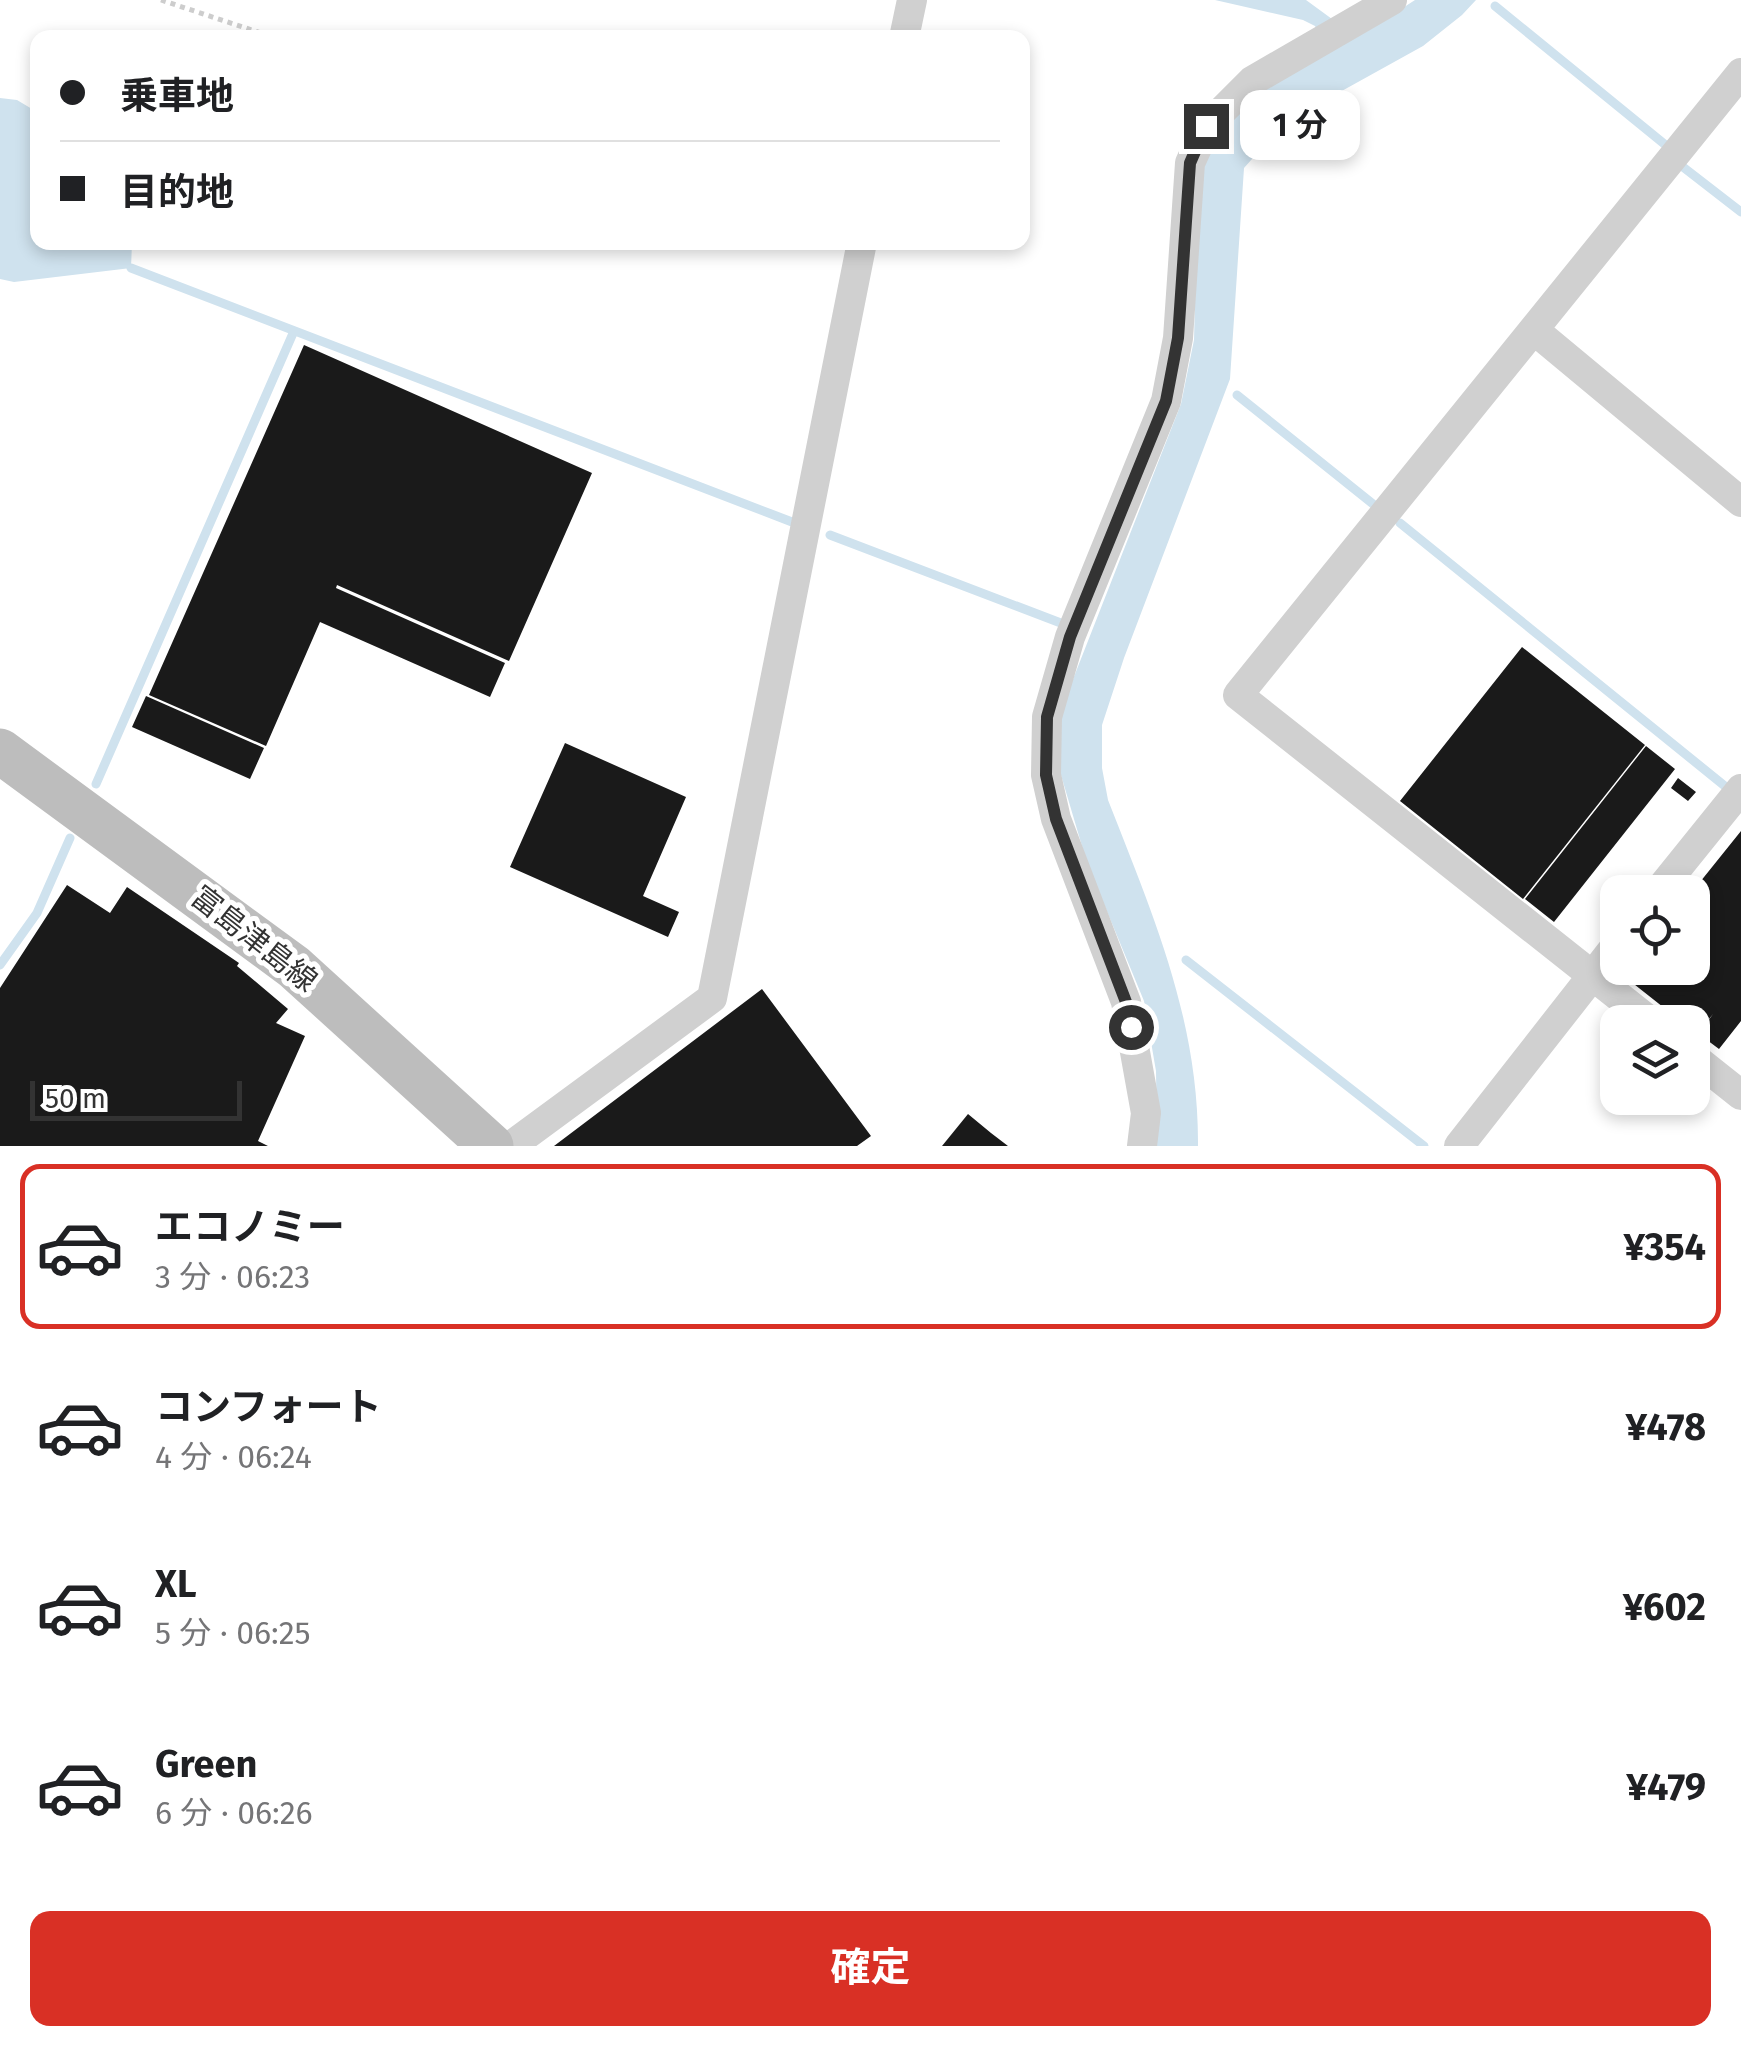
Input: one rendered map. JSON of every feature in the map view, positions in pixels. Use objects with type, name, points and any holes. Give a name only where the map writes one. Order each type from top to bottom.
[{"type":"main road","name":"富島津島線","points":[[0,751],[294,967],[491,1146]]},
{"type":"street","points":[[906,30],[912,0]]},
{"type":"street","points":[[1142,1146],[1146,1113],[1126,1002],[1056,819],[1046,775],[1047,717],[1070,637],[1166,401],[1178,338],[1190,163],[1206,126],[1252,81],[1392,0]]},
{"type":"street","points":[[1630,1005],[1238,695],[1741,73]]},
{"type":"street","points":[[511,1146],[712,998],[860,250]]},
{"type":"street","points":[[1534,330],[1741,502]]},
{"type":"street","points":[[1672,875],[1741,789]]},
{"type":"street","points":[[1459,1146],[1600,964]]},
{"type":"street","points":[[1710,1070],[1741,1095]]},
{"type":"path","points":[[162,0],[252,30]]},
{"type":"water","points":[[1215,0],[1306,0],[1332,19],[1375,26],[1415,0],[1476,0],[1423,46],[1284,123],[1244,168],[1230,379],[1102,725],[1102,768],[1108,800],[1157,927],[1191,1055],[1198,1146],[1157,1146],[1156,1071],[1144,1001],[1087,863],[1058,765],[1066,697],[1181,404],[1194,340],[1198,190],[1204,161],[1225,121],[1276,80],[1327,53],[1315,26],[1303,20]]},
{"type":"water","points":[[0,98],[17,100],[30,108],[30,250],[132,250],[131,268],[14,282],[0,279]]},
{"type":"building","points":[[304,345],[592,473],[509,661],[337,585],[336,588],[505,663],[490,697],[320,622],[266,746],[149,695]]},
{"type":"building","points":[[1522,647],[1645,745],[1523,899],[1400,801]]},
{"type":"building","points":[[146,696],[264,748],[250,779],[132,727]]},
{"type":"building","points":[[565,743],[686,797],[643,896],[679,912],[668,937],[510,867]]},
{"type":"building","points":[[1646,746],[1675,769],[1554,922],[1525,899]]},
{"type":"building","points":[[1678,778],[1696,792],[1688,801],[1671,788]]},
{"type":"building","points":[[1741,831],[1741,1021],[1719,1049],[1710,1042],[1710,1005],[1660,1005],[1635,985],[1710,985],[1710,875],[1706,875]]},
{"type":"building","points":[[67,885],[110,913],[127,887],[239,963],[237,966],[288,1009],[276,1023],[305,1036],[258,1141],[268,1146],[0,1146],[0,988]]},
{"type":"building","points":[[762,989],[871,1136],[857,1146],[554,1146]]},
{"type":"building","points":[[968,1114],[991,1133],[1008,1146],[942,1146]]},
{"type":"waterway","points":[[1495,6],[1668,147]]},
{"type":"waterway","points":[[1683,167],[1741,212]]},
{"type":"waterway","points":[[131,268],[792,522]]},
{"type":"waterway","points":[[96,784],[294,331]]},
{"type":"waterway","points":[[1237,395],[1378,508]]},
{"type":"waterway","points":[[1400,523],[1726,787]]},
{"type":"waterway","points":[[830,535],[1066,625]]},
{"type":"waterway","points":[[0,965],[37,913],[70,838]]},
{"type":"waterway","points":[[1186,960],[1424,1146]]},
{"type":"route","points":[[1131,1027],[1126,1002],[1056,819],[1046,775],[1047,717],[1070,637],[1166,401],[1178,338],[1190,163],[1206,126]]}]
